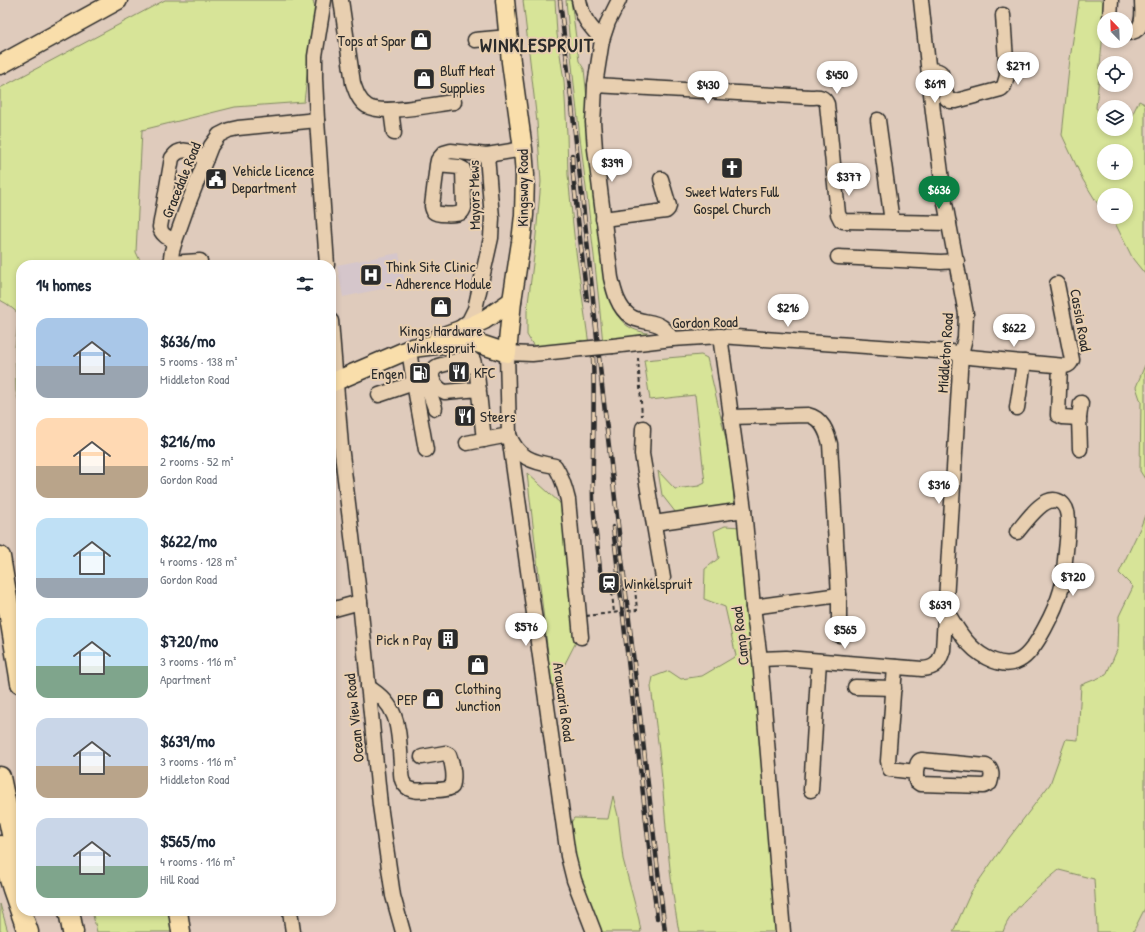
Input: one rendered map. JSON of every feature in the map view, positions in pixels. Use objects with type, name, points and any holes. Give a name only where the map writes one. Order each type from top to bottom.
[{"type":"highway","points":[[0,557],[16,653]]},
{"type":"highway","points":[[0,777],[16,853]]},
{"type":"highway","points":[[0,846],[16,897]]},
{"type":"highway","points":[[23,916],[28,932]]},
{"type":"highway","points":[[29,916],[33,932]]},
{"type":"highway","points":[[70,916],[73,932]]},
{"type":"main road","points":[[0,65],[118,0]]},
{"type":"main road","name":"Kingsway Road","points":[[505,0],[508,37],[525,175],[524,215],[512,301],[507,353]]},
{"type":"main road","points":[[336,381],[410,349],[471,326],[484,320],[512,301]]},
{"type":"main road","points":[[410,349],[459,342],[477,343],[507,353]]},
{"type":"main road","points":[[179,916],[181,932]]},
{"type":"street","points":[[324,0],[314,68],[316,120],[327,260]]},
{"type":"street","points":[[342,0],[353,83],[358,96],[368,107],[376,110],[391,110],[454,102]]},
{"type":"street","points":[[619,0],[608,22],[602,40],[595,85],[593,122],[611,278],[614,291],[624,310],[630,317],[662,327],[672,339]]},
{"type":"street","name":"Middleton Road","points":[[895,667],[928,669],[935,666],[939,662],[943,650],[961,354],[965,338],[966,314],[945,203],[933,112],[921,0]]},
{"type":"street","points":[[1110,12],[1111,0]]},
{"type":"street","points":[[1133,31],[1141,26],[1142,0]]},
{"type":"street","points":[[581,1],[581,10],[587,23],[602,40]]},
{"type":"street","points":[[929,72],[936,70],[941,73],[947,99],[950,101],[1000,89],[1004,86],[1007,76],[1003,15]]},
{"type":"street","points":[[475,40],[508,37]]},
{"type":"street","points":[[595,85],[821,97],[827,104],[839,218],[843,221],[949,223]]},
{"type":"street","points":[[391,110],[394,133]]},
{"type":"street","name":"Gracedale Road","points":[[171,260],[175,241],[190,200],[211,146],[219,135],[229,130],[238,128],[316,120]]},
{"type":"street","points":[[878,120],[892,222]]},
{"type":"street","name":"Mayors Mews","points":[[456,331],[469,321],[475,309],[491,238],[492,218],[487,155],[523,149]]},
{"type":"street","points":[[175,241],[163,234],[160,227],[172,158],[180,150],[185,150],[206,159]]},
{"type":"street","points":[[436,165],[440,156],[451,151],[487,155]]},
{"type":"street","points":[[604,219],[666,211],[669,206],[661,179]]},
{"type":"street","points":[[838,258],[941,262],[957,261]]},
{"type":"street","name":"Cassia Road","points":[[1057,284],[1072,360],[1065,365],[1058,415],[1062,417],[1079,418]]},
{"type":"street","name":"Gordon Road","points":[[507,353],[532,354],[672,339],[720,336],[952,352],[969,357],[1065,365]]},
{"type":"street","name":"Camp Road","points":[[720,336],[744,510],[753,606],[760,659],[783,932]]},
{"type":"street","points":[[410,349],[414,384],[426,450]]},
{"type":"street","name":"Araucaria Road","points":[[507,353],[509,435],[568,856],[574,880],[594,932]]},
{"type":"street","points":[[1017,408],[1024,362]]},
{"type":"street","points":[[379,395],[414,384],[422,384],[427,386],[435,408]]},
{"type":"street","points":[[479,389],[484,440]]},
{"type":"street","points":[[1080,448],[1079,418],[1081,403]]},
{"type":"street","points":[[730,417],[808,415],[814,416],[824,427],[830,444],[839,595],[838,635]]},
{"type":"street","points":[[643,428],[642,454],[663,574]]},
{"type":"street","points":[[467,443],[509,435],[514,446],[524,457],[539,464],[555,466],[564,482],[568,500],[581,637]]},
{"type":"street","name":"Ocean View Road","points":[[336,448],[360,602],[380,805],[394,896],[403,932]]},
{"type":"street","points":[[945,609],[964,638],[982,655],[992,660],[1010,664],[1025,657],[1038,641],[1050,620],[1061,590],[1066,550],[1067,512],[1063,504],[1057,500],[1049,500],[1042,504],[1017,532]]},
{"type":"street","points":[[654,523],[744,510]]},
{"type":"street","points":[[753,606],[839,595]]},
{"type":"street","points":[[336,609],[360,602]]},
{"type":"street","points":[[760,659],[786,658],[895,667],[889,766],[892,770],[916,772]]},
{"type":"street","points":[[812,790],[819,661]]},
{"type":"street","points":[[368,686],[382,696],[389,704],[394,714],[398,726],[402,777],[405,785],[413,790],[420,791],[446,789],[452,787],[453,778],[450,755],[445,753],[422,757]]},
{"type":"street","points":[[855,687],[894,688]]},
{"type":"street","points":[[921,760],[986,766],[991,770],[991,781],[984,786],[920,784],[916,781],[916,772],[917,763],[921,760]]},
{"type":"street","points":[[291,916],[293,932]]},
{"type":"path","points":[[638,358],[643,428]]},
{"type":"path","points":[[629,588],[645,587],[654,573],[663,574]]},
{"type":"path","points":[[586,616],[637,610],[635,588]]},
{"type":"path","points":[[607,593],[616,593]]},
{"type":"path","points":[[612,593],[614,613]]},
{"type":"shaded area","name":"Think Site Clinic - Adherence Module","points":[[399,253],[405,284],[343,297],[337,265]]},
{"type":"green space","points":[[165,0],[313,0],[316,14],[304,102],[235,107],[142,130],[136,252],[140,260],[16,260],[16,312],[0,300],[0,88]]},
{"type":"green space","points":[[523,0],[555,0],[557,34],[564,81],[568,175],[575,245],[589,345],[543,349],[533,345],[527,335],[527,311],[541,182],[537,122]]},
{"type":"green space","points":[[566,0],[571,0],[579,61],[584,69],[602,238],[611,299],[619,317],[625,324],[638,331],[653,334],[603,344],[574,86]]},
{"type":"green space","points":[[1079,0],[1106,0],[1105,12],[1097,12],[1097,48],[1102,48],[1101,56],[1097,56],[1097,136],[1133,136],[1133,113],[1139,101],[1145,104],[1145,274],[1133,259],[1116,224],[1133,224],[1133,188],[1097,188],[1097,203],[1083,180],[1062,135],[1070,59]]},
{"type":"green space","points":[[16,339],[16,391],[15,347]]},
{"type":"green space","points":[[701,355],[707,358],[732,465],[734,505],[676,513],[662,495],[658,471],[675,489],[699,486],[705,483],[695,395],[650,400],[644,360]]},
{"type":"green space","points":[[1145,365],[1145,479],[1140,471],[1141,402],[1136,387]]},
{"type":"green space","points":[[527,473],[560,503],[566,520],[577,640],[552,689]]},
{"type":"green space","points":[[1145,515],[1145,908],[1133,932],[1097,932],[1094,879],[1059,870],[1026,898],[1012,915],[1003,932],[953,932],[971,892],[1006,842],[1050,784],[1066,739],[1078,740],[1081,685],[1106,675],[1118,648],[1119,616],[1133,587],[1119,573]]},
{"type":"green space","points":[[725,526],[741,527],[755,663],[779,932],[679,932],[673,891],[651,687],[653,677],[669,671],[681,679],[702,676],[736,656],[725,607],[704,599],[705,569],[719,558],[714,531]]},
{"type":"green space","points":[[613,796],[618,816],[623,859],[641,932],[600,932],[577,872],[570,824],[574,818],[608,819]]},
{"type":"green space","points":[[0,904],[8,932],[0,932]]},
{"type":"green space","points":[[93,916],[174,916],[176,932],[97,932]]},
{"type":"railway","points":[[560,0],[602,386],[665,932]]},
{"type":"railway","points":[[572,155],[587,300]]},
{"type":"railway","points":[[593,357],[593,500],[600,570]]},
{"type":"railway","points":[[613,527],[657,918]]},
{"type":"place","name":"Tops at Spar","points":[[421,40]]},
{"type":"place","name":"Bluff Meat Supplies","points":[[424,79]]},
{"type":"place","name":"Sweet Waters Full Gospel Church","points":[[732,168]]},
{"type":"place","name":"Vehicle Licence Department","points":[[216,179]]},
{"type":"place","name":"Think Site Clinic - Adherence Module","points":[[371,275]]},
{"type":"place","name":"Kings Hardware Winklespruit","points":[[441,307]]},
{"type":"place","name":"KFC","points":[[459,372]]},
{"type":"place","name":"Engen","points":[[420,373]]},
{"type":"place","name":"Steers","points":[[465,416]]},
{"type":"place","name":"Winkelspruit","points":[[609,583]]},
{"type":"place","name":"Pick n Pay","points":[[448,639]]},
{"type":"place","name":"Clothing Junction","points":[[478,665]]},
{"type":"place","name":"PEP","points":[[433,699]]},
{"type":"district","name":"WINKLESPRUIT","points":[[537,45]]}]
